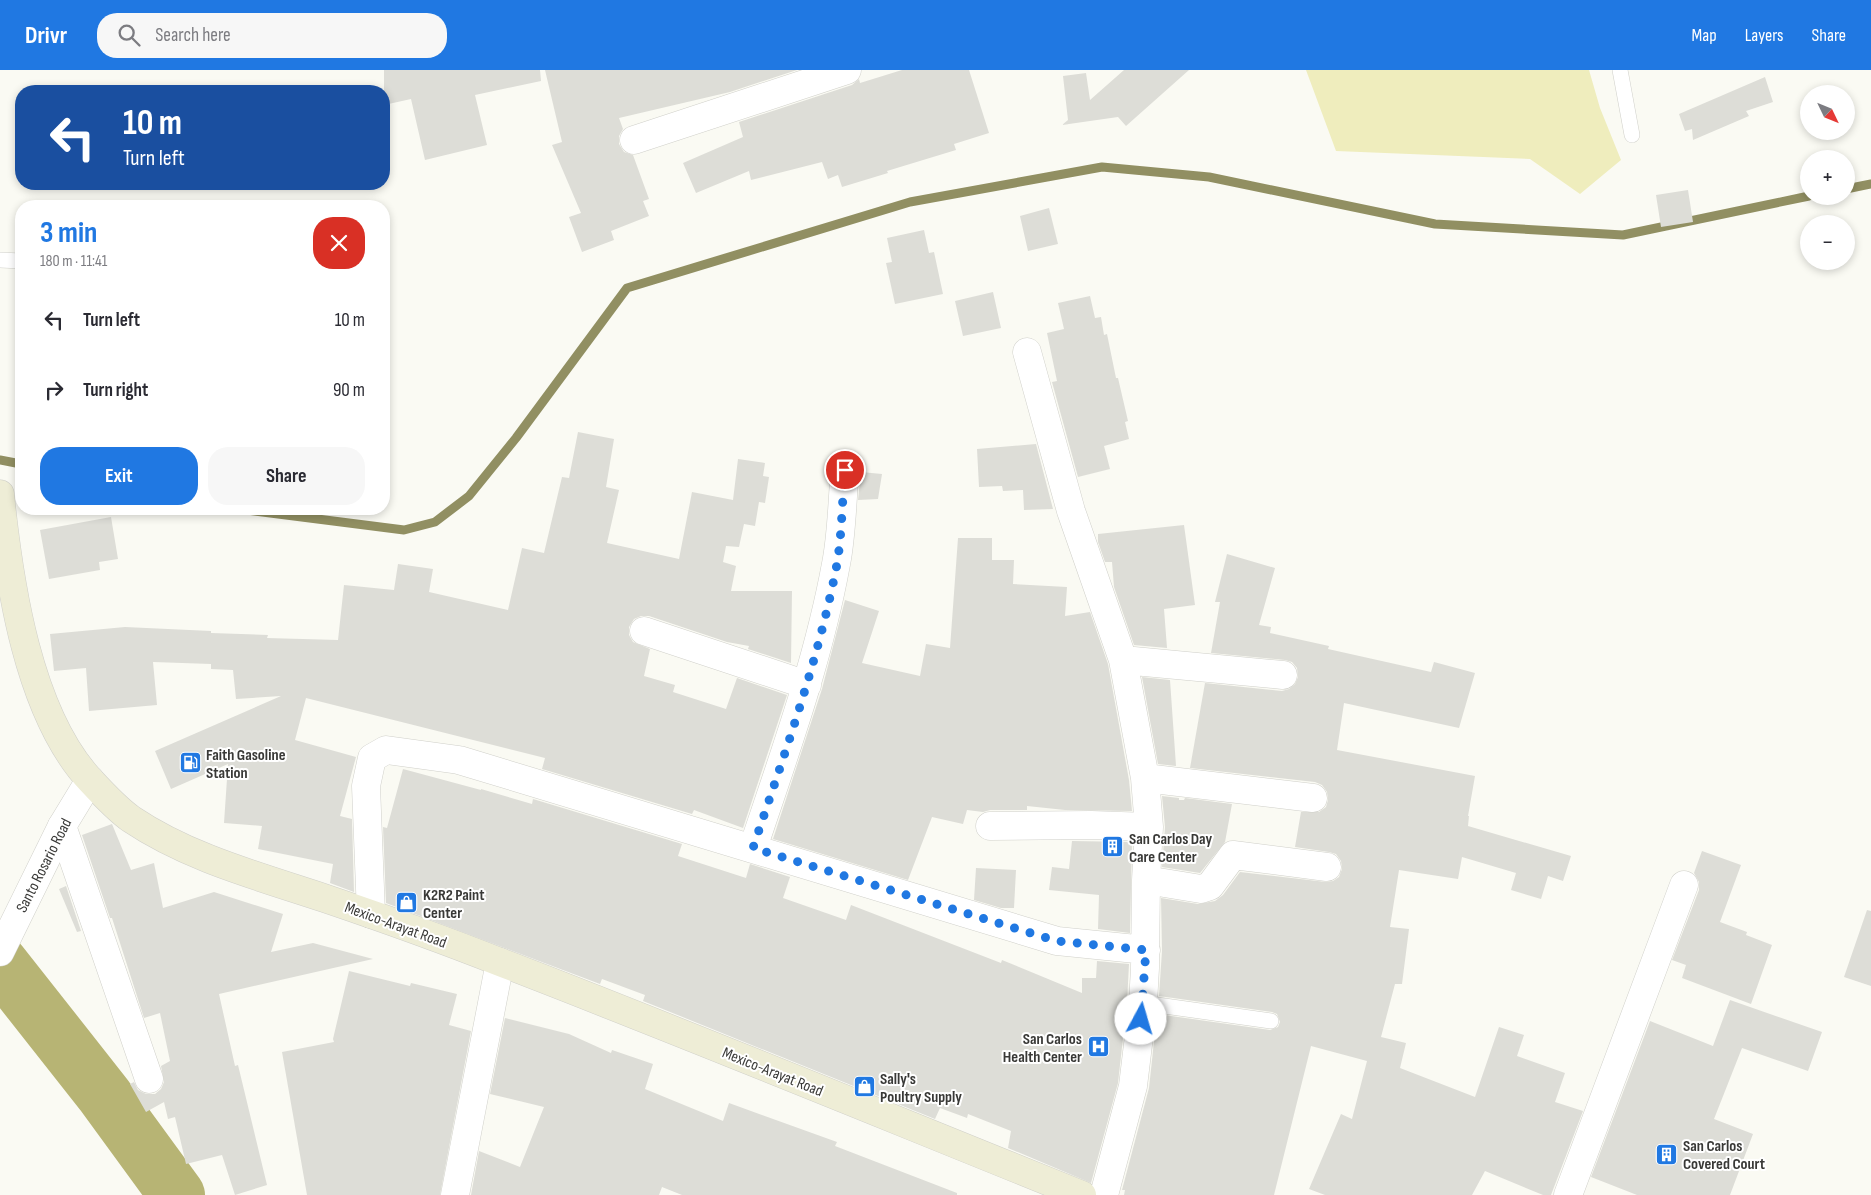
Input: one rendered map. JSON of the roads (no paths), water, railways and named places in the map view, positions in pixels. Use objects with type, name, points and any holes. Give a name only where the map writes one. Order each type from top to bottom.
[{"type":"main road","name":"Mexico-Arayat Road","points":[[0,498],[19,625],[40,693],[57,733],[74,760],[90,780],[129,818],[192,853],[371,914],[500,962],[1082,1195]]},
{"type":"street","points":[[634,140],[847,70]]},
{"type":"street","points":[[1027,352],[1071,511],[1123,660],[1145,778],[1149,827],[1143,1003],[1133,1086],[1104,1195]]},
{"type":"street","points":[[753,848],[808,684],[837,563],[845,470]]},
{"type":"street","points":[[644,631],[808,684]]},
{"type":"street","points":[[1123,660],[1283,676]]},
{"type":"street","points":[[371,914],[366,786],[372,758],[386,750],[460,760],[1057,941],[1146,950]]},
{"type":"street","points":[[1145,778],[1313,798]]},
{"type":"street","name":"Santo Rosario Road","points":[[0,952],[62,826],[90,780]]},
{"type":"street","points":[[990,826],[1091,825],[1149,827]]},
{"type":"street","points":[[62,826],[150,1079]]},
{"type":"street","points":[[1146,880],[1201,889],[1210,886],[1232,855],[1327,867]]},
{"type":"street","points":[[1568,1195],[1684,885]]},
{"type":"street","points":[[455,1195],[500,962]]},
{"type":"lane","points":[[1620,70],[1632,135]]},
{"type":"lane","points":[[0,260],[15,260]]},
{"type":"lane","points":[[1143,1003],[1271,1021]]},
{"type":"waterway","points":[[286,515],[404,530],[435,522],[469,496],[516,438],[627,288],[910,202],[1102,167],[1209,177],[1435,224],[1623,235],[1800,198]]},
{"type":"waterway","points":[[1855,187],[1871,184]]},
{"type":"waterway","points":[[0,460],[15,463]]},
{"type":"waterway","points":[[0,963],[104,1095],[177,1195]]},
{"type":"place","name":"Faith Gasoline Station","points":[[190,763]]},
{"type":"place","name":"San Carlos Day Care Center","points":[[1113,847]]},
{"type":"place","name":"K2R2 Paint Center","points":[[407,903]]},
{"type":"place","name":"San Carlos Health Center","points":[[1098,1047]]},
{"type":"place","name":"Sally's Poultry Supply","points":[[864,1087]]},
{"type":"place","name":"San Carlos Covered Court","points":[[1667,1154]]}]
